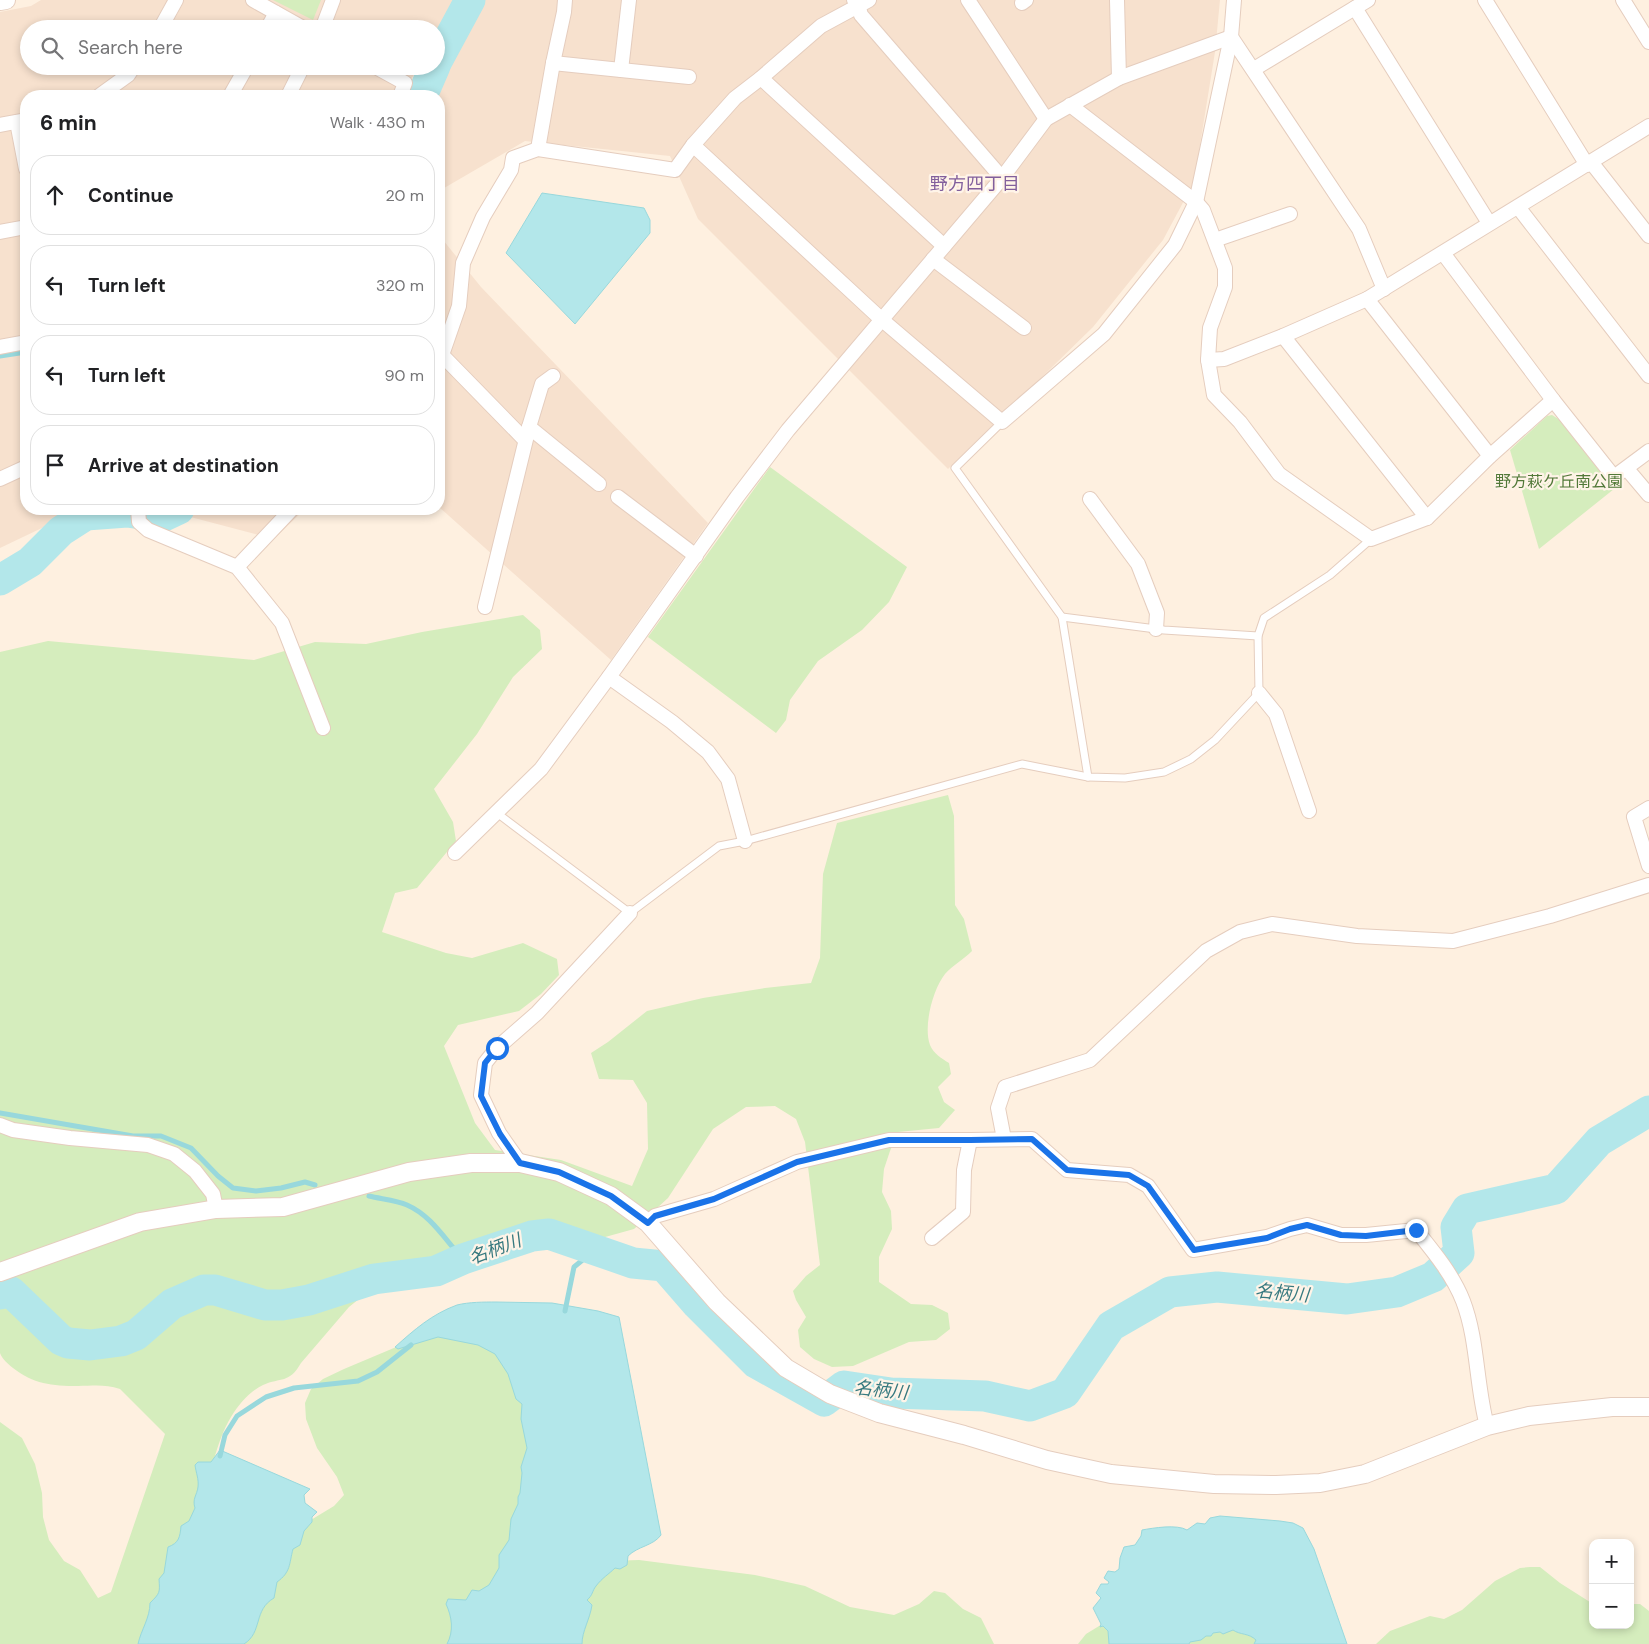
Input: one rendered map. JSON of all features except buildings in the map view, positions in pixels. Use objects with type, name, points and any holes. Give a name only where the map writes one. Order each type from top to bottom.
[{"type":"street","points":[[0,1],[6,0]]},
{"type":"street","points":[[165,20],[176,0]]},
{"type":"street","points":[[253,0],[289,20]]},
{"type":"street","points":[[325,20],[333,0]]},
{"type":"street","points":[[538,149],[565,0]]},
{"type":"street","points":[[620,70],[629,0]]},
{"type":"street","points":[[968,0],[1046,119]]},
{"type":"street","points":[[1117,0],[1119,78]]},
{"type":"street","points":[[693,145],[881,319],[1002,422],[1104,334],[1175,245],[1196,202],[1231,37],[1234,0]]},
{"type":"street","points":[[1254,69],[1368,0]]},
{"type":"street","points":[[1485,0],[1589,164],[1649,236]]},
{"type":"street","points":[[1623,0],[1649,42]]},
{"type":"street","points":[[445,344],[459,306],[463,263],[483,217],[510,170],[513,158],[538,149],[674,170],[693,145],[735,98],[821,26],[860,2],[861,15],[1002,178]]},
{"type":"street","points":[[1355,8],[1489,224]]},
{"type":"street","points":[[272,20],[276,13]]},
{"type":"street","points":[[455,853],[541,769],[737,497],[788,430],[1002,178],[1046,119],[1119,78],[1231,37]]},
{"type":"street","points":[[1231,37],[1359,230],[1384,289]]},
{"type":"street","points":[[553,63],[689,77]]},
{"type":"street","points":[[107,90],[127,75]]},
{"type":"street","points":[[233,90],[242,75]]},
{"type":"street","points":[[291,90],[298,75]]},
{"type":"street","points":[[390,75],[405,84],[402,90]]},
{"type":"street","points":[[761,78],[944,246]]},
{"type":"street","points":[[1070,104],[1196,202],[1203,210],[1225,268],[1225,286],[1210,328],[1208,360],[1214,394],[1240,422],[1279,474],[1371,538],[1427,518],[1490,456],[1552,400]]},
{"type":"street","points":[[0,126],[20,121]]},
{"type":"street","points":[[1208,360],[1224,359],[1283,336],[1367,299],[1649,126]]},
{"type":"street","points":[[1518,207],[1649,376]]},
{"type":"street","points":[[1215,240],[1290,214]]},
{"type":"street","points":[[0,232],[20,228]]},
{"type":"street","points":[[1443,253],[1552,400],[1614,477],[1649,451]]},
{"type":"street","points":[[933,259],[1024,328]]},
{"type":"street","points":[[1367,299],[1490,456]]},
{"type":"street","points":[[1283,336],[1427,518]]},
{"type":"street","points":[[0,347],[20,343]]},
{"type":"street","points":[[445,361],[527,433],[599,484]]},
{"type":"street","points":[[485,607],[527,433],[542,384],[552,376]]},
{"type":"street","points":[[1627,468],[1649,495]]},
{"type":"street","points":[[0,479],[20,470]]},
{"type":"street","points":[[618,497],[696,556]]},
{"type":"street","points":[[1090,499],[1138,564],[1157,613],[1156,629]]},
{"type":"street","points":[[138,515],[148,530],[237,567],[282,623],[323,728]]},
{"type":"street","points":[[237,567],[286,515]]},
{"type":"street","points":[[609,677],[672,722],[708,752],[728,779],[745,841]]},
{"type":"street","points":[[1259,694],[1276,714],[1309,811]]},
{"type":"street","points":[[1649,808],[1634,817],[1649,866]]},
{"type":"street","points":[[1004,1139],[998,1108],[1005,1087],[1090,1060],[1206,951],[1240,932],[1272,924],[1357,936],[1453,941],[1550,916],[1649,885]]},
{"type":"street","points":[[520,1163],[500,1134],[481,1096],[485,1063],[497,1048],[537,1013],[630,913]]},
{"type":"street","points":[[0,1124],[13,1130],[70,1138],[148,1145],[174,1154],[195,1171],[214,1194],[216,1209]]},
{"type":"street","points":[[648,1223],[655,1216],[714,1199],[797,1162],[889,1140],[1032,1139],[1067,1170],[1129,1175],[1148,1186],[1194,1250],[1267,1238],[1307,1225],[1341,1235],[1366,1236],[1416,1230],[1447,1272],[1463,1301],[1469,1323],[1487,1426]]},
{"type":"street","points":[[932,1238],[963,1212],[964,1170],[970,1140]]},
{"type":"street","points":[[0,1272],[140,1222],[216,1209],[283,1207],[408,1172],[453,1165],[520,1163],[559,1172],[611,1196],[648,1223],[717,1302],[786,1368],[833,1395],[879,1413],[964,1435],[1047,1460],[1111,1474],[1214,1484],[1276,1485],[1320,1483],[1365,1474],[1487,1426],[1529,1416],[1612,1406],[1649,1407]]},
{"type":"lane","points":[[1002,422],[956,468],[1062,617],[1088,777]]},
{"type":"lane","points":[[496,813],[630,913],[719,846],[745,841],[1022,764],[1088,777],[1125,778],[1164,772],[1191,759],[1215,740],[1259,694],[1258,636],[1264,618],[1330,575],[1371,538]]},
{"type":"lane","points":[[1062,617],[1156,629],[1258,636]]},
{"type":"shaded area","points":[[41,0],[458,0],[445,22],[445,20],[20,20],[20,75],[414,75],[405,90],[20,90],[20,515],[76,515],[67,516],[0,548],[0,12],[31,6]]},
{"type":"shaded area","points":[[480,0],[1220,0],[1215,52],[1194,182],[1163,240],[1093,327],[948,469],[698,219],[670,156],[525,141],[445,188],[445,90],[437,90],[458,39]]},
{"type":"shaded area","points":[[445,242],[481,287],[708,523],[611,660],[445,512]]},
{"type":"shaded area","points":[[183,515],[299,515],[274,539]]},
{"type":"green space","points":[[273,0],[321,0],[313,20]]},
{"type":"green space","name":"野方萩ケ丘南公園","points":[[1552,415],[1560,420],[1614,489],[1539,549],[1510,450],[1547,416]]},
{"type":"green space","points":[[770,467],[907,567],[889,602],[862,630],[818,661],[790,700],[786,720],[776,733],[648,637]]},
{"type":"green space","points":[[523,615],[540,630],[542,649],[513,677],[477,734],[434,789],[453,822],[456,841],[417,888],[395,893],[382,932],[446,953],[472,958],[523,943],[557,959],[559,975],[541,994],[519,1011],[458,1025],[444,1046],[475,1123],[495,1150],[561,1160],[632,1186],[648,1149],[647,1103],[633,1080],[599,1079],[591,1053],[647,1011],[703,998],[811,983],[820,958],[823,874],[837,823],[948,795],[954,816],[955,905],[964,919],[972,951],[948,971],[941,981],[930,1008],[928,1037],[930,1045],[938,1056],[949,1063],[951,1074],[938,1087],[944,1102],[955,1110],[939,1128],[898,1132],[884,1169],[882,1192],[891,1211],[892,1229],[879,1257],[879,1282],[911,1304],[932,1305],[948,1313],[950,1329],[936,1340],[909,1342],[853,1366],[832,1367],[814,1359],[800,1347],[798,1330],[806,1317],[793,1291],[806,1276],[820,1265],[805,1142],[796,1119],[775,1106],[746,1107],[713,1129],[668,1198],[634,1229],[580,1244],[423,1263],[384,1279],[349,1307],[293,1374],[284,1379],[263,1385],[249,1394],[234,1412],[221,1438],[158,1644],[0,1644],[0,1422],[22,1438],[35,1464],[42,1493],[43,1517],[49,1540],[64,1561],[80,1570],[98,1598],[111,1592],[165,1434],[120,1389],[104,1386],[60,1385],[36,1381],[13,1368],[0,1353],[0,1303],[48,1319],[0,1271],[0,652],[48,641],[254,660],[315,642],[366,644],[422,632]]},
{"type":"green space","points":[[446,1331],[491,1343],[525,1391],[535,1428],[493,1644],[230,1644],[296,1529],[334,1506],[344,1495],[337,1477],[317,1448],[306,1419],[305,1403],[311,1389],[323,1379],[344,1369],[420,1337]]},
{"type":"green space","points":[[639,1560],[755,1575],[805,1586],[850,1607],[894,1615],[919,1604],[934,1591],[945,1593],[963,1609],[981,1618],[994,1644],[564,1644],[588,1574],[610,1561]]},
{"type":"green space","points":[[1540,1567],[1560,1583],[1589,1601],[1589,1629],[1634,1629],[1634,1604],[1640,1604],[1649,1611],[1649,1644],[1376,1644],[1390,1631],[1430,1616],[1444,1619],[1462,1610],[1495,1581],[1520,1568]]},
{"type":"green space","points":[[1235,1622],[1274,1644],[1183,1644]]},
{"type":"green space","points":[[1104,1623],[1117,1644],[1078,1644],[1086,1634]]},
{"type":"water","points":[[542,193],[644,208],[650,220],[650,233],[575,324],[506,253]]},
{"type":"water","points":[[482,1302],[552,1303],[598,1311],[619,1317],[661,1535],[654,1542],[628,1556],[627,1565],[620,1569],[615,1568],[596,1586],[587,1600],[592,1605],[583,1634],[582,1644],[447,1644],[451,1629],[450,1614],[446,1604],[448,1599],[466,1600],[472,1590],[479,1591],[489,1585],[499,1568],[499,1555],[509,1540],[511,1519],[518,1504],[520,1493],[521,1467],[527,1448],[521,1419],[522,1404],[516,1399],[508,1374],[495,1354],[478,1345],[438,1337],[398,1349],[395,1347],[424,1323],[439,1313],[457,1305]]},
{"type":"water","points":[[220,1450],[310,1489],[304,1495],[305,1503],[317,1512],[312,1517],[312,1522],[304,1531],[300,1545],[293,1549],[287,1571],[277,1582],[274,1598],[263,1609],[254,1633],[244,1644],[138,1644],[149,1614],[150,1603],[159,1593],[159,1579],[164,1573],[168,1547],[177,1541],[181,1526],[189,1521],[195,1508],[194,1500],[198,1479],[195,1465],[198,1462],[211,1462]]},
{"type":"water","points":[[1220,1516],[1280,1521],[1293,1523],[1303,1528],[1314,1549],[1347,1644],[1254,1644],[1256,1640],[1253,1638],[1233,1630],[1223,1634],[1220,1632],[1213,1633],[1211,1636],[1206,1636],[1189,1644],[1109,1644],[1108,1631],[1103,1626],[1100,1627],[1101,1624],[1093,1608],[1101,1598],[1096,1593],[1101,1584],[1108,1584],[1109,1582],[1104,1578],[1108,1571],[1115,1572],[1119,1569],[1124,1547],[1135,1545],[1141,1536],[1142,1530],[1171,1527],[1187,1530],[1197,1523],[1205,1524],[1210,1518]]},
{"type":"waterway","points":[[445,46],[470,0]]},
{"type":"waterway","points":[[425,90],[431,75]]},
{"type":"waterway","points":[[0,356],[20,353]]},
{"type":"waterway","points":[[0,580],[30,562],[61,531],[86,515]]},
{"type":"waterway","points":[[148,515],[162,517],[166,515]]},
{"type":"waterway","name":"名柄川","points":[[0,1294],[11,1292],[61,1340],[68,1343],[90,1345],[121,1341],[136,1335],[172,1304],[204,1290],[215,1290],[265,1305],[282,1305],[309,1300],[374,1279],[436,1271],[463,1259],[532,1236],[549,1234],[633,1263],[664,1266],[697,1304],[756,1363],[824,1401],[844,1386],[891,1393],[985,1396],[1030,1406],[1065,1393],[1111,1326],[1170,1292],[1217,1287],[1347,1299],[1397,1292],[1433,1277],[1459,1253],[1456,1227],[1467,1209],[1556,1189],[1599,1141],[1649,1111]]},
{"type":"waterway","points":[[0,1113],[133,1136],[161,1136],[191,1148],[218,1176],[233,1188],[256,1191],[281,1188],[305,1182],[315,1185]]},
{"type":"waterway","points":[[369,1196],[407,1205],[424,1215],[463,1259]]},
{"type":"waterway","points":[[565,1311],[574,1267],[596,1249]]},
{"type":"waterway","points":[[220,1456],[225,1435],[237,1416],[266,1397],[294,1388],[358,1381],[377,1372],[411,1345]]},
{"type":"district","name":"野方四丁目","points":[[975,184]]},
{"type":"route","points":[[497,1048],[485,1063],[481,1096],[500,1134],[520,1163],[559,1172],[611,1196],[648,1223],[655,1216],[714,1199],[797,1162],[889,1140],[1032,1139],[1067,1170],[1129,1175],[1148,1186],[1194,1250],[1267,1238],[1307,1225],[1341,1235],[1366,1236],[1416,1230]]}]
